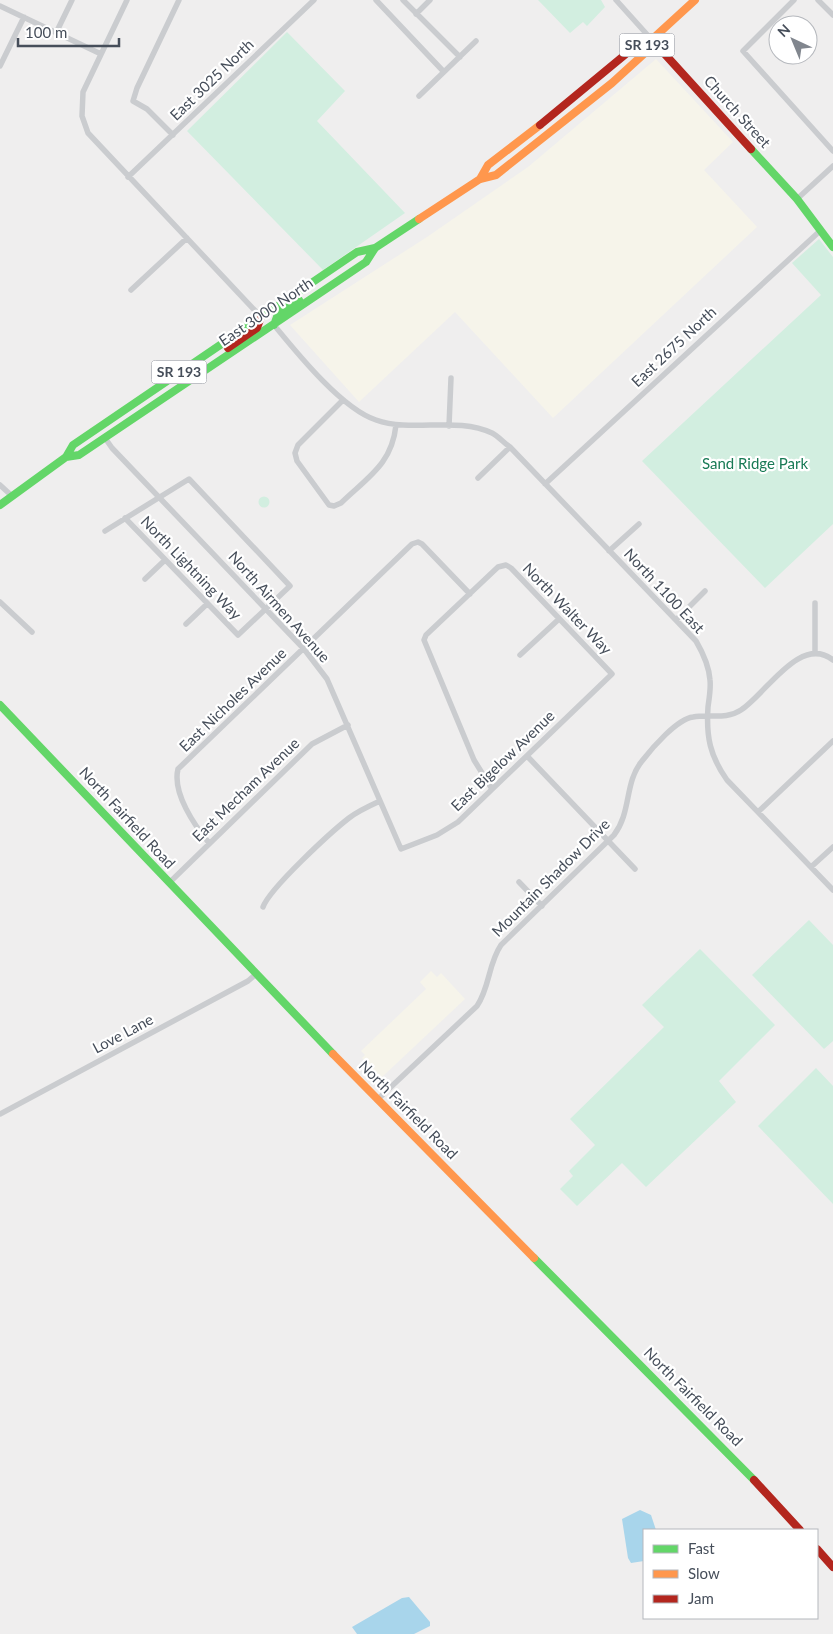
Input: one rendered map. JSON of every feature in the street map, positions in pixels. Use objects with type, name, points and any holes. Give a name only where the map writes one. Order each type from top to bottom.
[{"type":"main road","name":"East 3000 North","points":[[0,505],[66,457],[73,445],[357,252],[375,248],[480,179],[496,175],[538,143],[639,59],[646,52],[650,42],[695,0]]},
{"type":"main road","name":"East 3000 North","points":[[480,179],[488,165],[562,109],[638,44],[650,42]]},
{"type":"main road","name":"Church Street","points":[[650,42],[797,199],[833,247]]},
{"type":"main road","name":"East 3000 North","points":[[66,457],[80,455],[274,325],[366,262],[375,248]]},
{"type":"main road","points":[[274,325],[278,314],[356,261],[366,250]]},
{"type":"main road","points":[[162,399],[178,382],[257,328],[261,317]]},
{"type":"main road","name":"North Fairfield Road","points":[[0,705],[377,1100],[708,1432],[799,1529]]},
{"type":"main road","points":[[818,1550],[833,1567]]},
{"type":"street","points":[[56,33],[72,0]]},
{"type":"street","points":[[127,0],[83,92],[82,116],[88,132],[261,317]]},
{"type":"street","points":[[173,135],[147,109],[134,101],[137,88],[179,0]]},
{"type":"street","name":"East 3025 North","points":[[128,176],[314,0]]},
{"type":"street","points":[[376,0],[444,72]]},
{"type":"street","points":[[402,0],[460,57]]},
{"type":"street","points":[[416,14],[430,0]]},
{"type":"street","name":"Church Street","points":[[616,0],[650,42]]},
{"type":"street","points":[[794,0],[743,50],[833,151]]},
{"type":"street","points":[[818,0],[833,16]]},
{"type":"street","points":[[0,6],[101,54]]},
{"type":"street","points":[[0,66],[24,17]]},
{"type":"street","points":[[419,96],[476,42]]},
{"type":"street","points":[[797,199],[833,166]]},
{"type":"street","name":"East 2675 North","points":[[545,484],[821,230]]},
{"type":"street","points":[[131,290],[187,238]]},
{"type":"street","name":"North 1100 East","points":[[274,325],[343,400],[367,417],[396,424],[475,427],[494,434],[510,447],[696,641],[705,658],[710,681],[709,741],[714,762],[726,780],[833,890]]},
{"type":"street","points":[[449,426],[451,378]]},
{"type":"street","points":[[343,400],[298,445],[295,452],[297,461],[324,502],[334,506],[341,503],[385,461],[392,449],[396,424]]},
{"type":"street","name":"North Airmen Avenue","points":[[105,438],[159,498],[304,649],[327,679],[401,849]]},
{"type":"street","points":[[478,478],[510,447]]},
{"type":"street","points":[[105,531],[189,479],[290,586],[266,608]]},
{"type":"street","points":[[0,484],[12,496]]},
{"type":"street","name":"North Lightning Way","points":[[125,518],[238,635],[266,608]]},
{"type":"street","points":[[609,551],[639,524]]},
{"type":"street","name":"East Nicholes Avenue","points":[[209,843],[187,812],[176,774],[178,769],[412,544],[418,542],[470,594]]},
{"type":"street","points":[[145,580],[165,560]]},
{"type":"street","name":"North Walter Way","points":[[470,594],[502,565],[511,568],[612,674]]},
{"type":"street","points":[[676,620],[704,591]]},
{"type":"street","points":[[470,594],[424,640],[474,760],[492,789]]},
{"type":"street","points":[[0,602],[32,632]]},
{"type":"street","points":[[816,603],[816,653],[828,655],[833,660]]},
{"type":"street","points":[[186,624],[207,604]]},
{"type":"street","points":[[520,655],[558,619]]},
{"type":"street","name":"Mountain Shadow Drive","points":[[377,1100],[477,1006],[484,995],[496,952],[609,841],[623,822],[634,774],[649,753],[685,719],[731,716],[743,709],[793,662],[804,655],[816,653]]},
{"type":"street","name":"East Bigelow Avenue","points":[[401,849],[445,832],[458,822],[528,757],[612,674]]},
{"type":"street","name":"East Mecham Avenue","points":[[169,883],[312,744],[348,725]]},
{"type":"street","points":[[758,812],[833,741]]},
{"type":"street","points":[[528,757],[635,869]]},
{"type":"street","points":[[262,907],[270,892],[341,825],[356,813],[380,801]]},
{"type":"street","points":[[811,867],[833,846]]},
{"type":"street","points":[[519,882],[542,906]]},
{"type":"street","name":"Love Lane","points":[[0,1114],[248,981],[256,974]]},
{"type":"shaded area","points":[[656,59],[733,142],[704,170],[757,227],[553,418],[455,312],[359,402],[290,325],[427,237],[528,167]]},
{"type":"shaded area","points":[[431,971],[437,977],[441,973],[465,999],[381,1078],[362,1058],[365,1055],[361,1051],[426,989],[420,982]]},
{"type":"green space","points":[[538,0],[601,0],[605,7],[587,26],[583,22],[570,33]]},
{"type":"green space","points":[[287,32],[345,91],[317,121],[405,213],[323,270],[187,131]]},
{"type":"green space","name":"Sand Ridge Park","points":[[819,239],[833,257],[833,524],[765,588],[642,461],[821,295],[792,263]]},
{"type":"green space","points":[[264,496],[270,502],[264,508],[258,502]]},
{"type":"green space","points":[[809,920],[833,945],[833,1041],[824,1049],[752,975]]},
{"type":"green space","points":[[700,949],[775,1025],[719,1081],[736,1102],[646,1187],[622,1163],[577,1206],[560,1189],[573,1176],[569,1171],[595,1145],[570,1119],[664,1027],[642,1005]]},
{"type":"green space","points":[[816,1068],[833,1086],[833,1204],[758,1126]]},
{"type":"water","points":[[640,1510],[651,1515],[656,1529],[643,1529],[643,1561],[631,1563],[628,1558],[622,1519]]},
{"type":"water","points":[[409,1597],[430,1622],[430,1626],[414,1634],[357,1634],[352,1627],[402,1598]]},
{"type":"traffic: fast","points":[[751,149],[797,199],[833,247]]},
{"type":"traffic: fast","points":[[0,505],[66,457],[73,445],[357,252],[375,248],[419,219]]},
{"type":"traffic: fast","points":[[66,457],[79,455],[366,262],[375,248]]},
{"type":"traffic: fast","points":[[274,325],[278,314],[299,300]]},
{"type":"traffic: fast","points":[[0,705],[333,1054]]},
{"type":"traffic: fast","points":[[534,1258],[754,1480]]},
{"type":"traffic: slow","points":[[647,44],[695,0]]},
{"type":"traffic: slow","points":[[419,219],[480,179],[496,175],[612,83],[646,52],[647,44]]},
{"type":"traffic: slow","points":[[480,179],[488,165],[540,125]]},
{"type":"traffic: slow","points":[[333,1054],[534,1258]]},
{"type":"traffic: jam","points":[[652,40],[751,149]]},
{"type":"traffic: jam","points":[[540,125],[638,44],[647,44]]},
{"type":"traffic: jam","points":[[228,348],[257,328],[261,317]]},
{"type":"traffic: jam","points":[[754,1480],[799,1529]]},
{"type":"traffic: jam","points":[[818,1550],[833,1567]]}]
